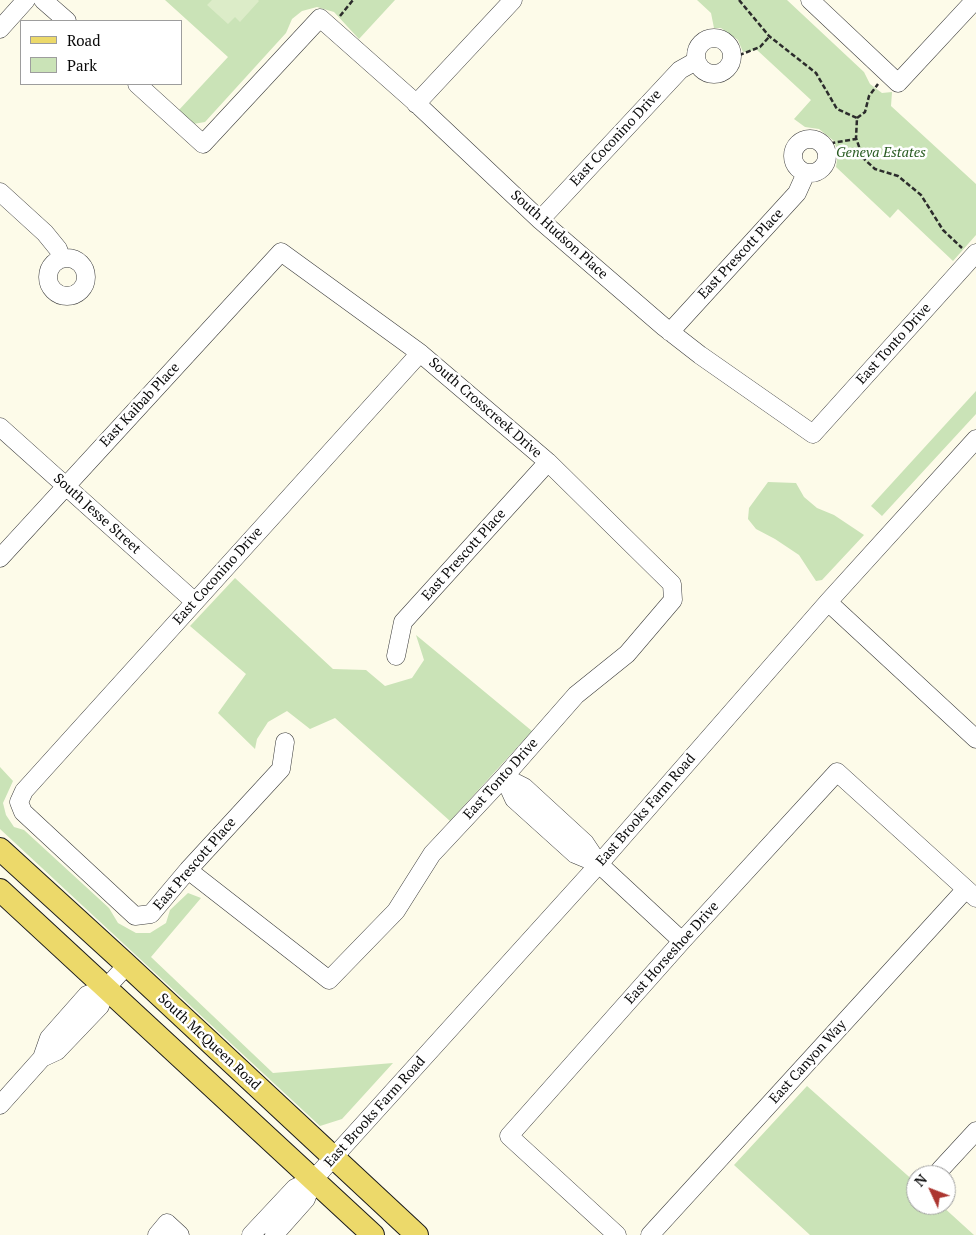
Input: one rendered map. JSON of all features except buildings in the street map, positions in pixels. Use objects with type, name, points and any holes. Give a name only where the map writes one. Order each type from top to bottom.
[{"type":"main road","name":"South McQueen Road","points":[[0,850],[127,964],[417,1235]]},
{"type":"main road","points":[[0,890],[373,1235]]},
{"type":"street","points":[[0,29],[26,0]]},
{"type":"street","points":[[43,0],[66,20]]},
{"type":"street","points":[[416,104],[513,0]]},
{"type":"street","points":[[810,0],[892,78],[975,0]]},
{"type":"street","points":[[137,85],[203,144],[325,23]]},
{"type":"street","name":"South Hudson Place","points":[[325,23],[416,104],[540,220],[670,332],[813,434]]},
{"type":"street","points":[[714,38],[721,39],[730,46],[732,58],[727,70],[712,74],[703,70],[696,62],[696,54],[702,42],[714,38]]},
{"type":"street","name":"East Coconino Drive","points":[[540,220],[680,70],[696,62]]},
{"type":"street","points":[[812,139],[822,144],[826,150],[827,156],[824,166],[817,172],[806,173],[797,168],[793,163],[793,152],[801,141],[812,139]]},
{"type":"street","name":"East Prescott Place","points":[[670,332],[797,193],[806,173]]},
{"type":"street","points":[[0,192],[45,234],[58,249],[62,259]]},
{"type":"street","name":"South Crosscreek Drive","points":[[281,252],[420,353],[548,462],[672,584]]},
{"type":"street","name":"East Kaibab Place","points":[[0,558],[281,252]]},
{"type":"street","name":"East Tonto Drive","points":[[813,434],[974,255]]},
{"type":"street","name":"East Coconino Drive","points":[[151,914],[134,916],[23,812],[19,802],[24,791],[420,353]]},
{"type":"street","name":"South Jesse Street","points":[[0,427],[195,602]]},
{"type":"street","name":"East Brooks Farm Road","points":[[264,1233],[295,1188],[313,1180],[334,1157],[599,864],[828,602],[976,439]]},
{"type":"street","name":"East Prescott Place","points":[[396,656],[403,622],[548,462]]},
{"type":"street","name":"East Tonto Drive","points":[[188,870],[329,980],[396,911],[432,854],[504,777],[576,695],[627,654],[673,600],[672,584]]},
{"type":"street","points":[[828,602],[976,739]]},
{"type":"street","name":"East Prescott Place","points":[[151,914],[188,870],[280,769],[285,742]]},
{"type":"street","name":"East Horseshoe Drive","points":[[617,1235],[509,1136],[682,941],[837,772],[971,894]]},
{"type":"street","points":[[504,777],[514,799],[527,811],[575,854],[599,864],[682,941]]},
{"type":"street","name":"East Canyon Way","points":[[650,1235],[971,894]]},
{"type":"street","points":[[0,1105],[42,1058],[57,1051],[68,1029],[100,1006],[106,988],[127,964]]},
{"type":"street","points":[[945,1165],[976,1131]]},
{"type":"street","points":[[162,1229],[180,1235]]},
{"type":"path","points":[[325,23],[353,0]]},
{"type":"path","points":[[739,0],[770,36],[816,73],[837,109],[858,118]]},
{"type":"path","points":[[732,58],[760,47],[770,36]]},
{"type":"path","points":[[892,78],[869,96],[864,112],[858,118],[856,139],[863,158],[875,169],[898,176],[920,195],[943,230],[974,255]]},
{"type":"path","points":[[826,150],[832,143],[856,139]]},
{"type":"green space","points":[[165,0],[395,0],[359,39],[334,12],[317,7],[302,11],[292,19],[286,33],[205,122],[193,124],[178,111],[228,57]]},
{"type":"green space","points":[[212,0],[259,1],[240,22],[235,17],[228,24],[207,5]]},
{"type":"green space","name":"Geneva Estates","points":[[697,0],[787,0],[864,72],[870,84],[882,93],[892,92],[891,106],[976,184],[976,235],[953,261],[898,209],[890,218],[836,167],[838,153],[834,141],[819,129],[805,127],[794,119],[811,100],[757,50],[743,52],[738,40],[721,28],[714,28],[711,13]]},
{"type":"green space","points":[[976,391],[976,414],[882,516],[871,506]]},
{"type":"green space","points":[[768,482],[796,483],[804,497],[817,508],[834,515],[864,535],[822,580],[816,581],[799,555],[756,529],[748,519],[749,508]]},
{"type":"green space","points":[[235,578],[333,669],[366,670],[385,686],[412,678],[424,660],[416,635],[532,731],[450,821],[335,718],[310,729],[287,711],[268,722],[257,739],[255,749],[218,713],[246,674],[190,626]]},
{"type":"green space","points":[[0,767],[13,781],[3,803],[6,815],[14,827],[24,830],[109,908],[118,923],[136,933],[150,933],[166,923],[170,910],[188,893],[201,898],[151,957],[273,1073],[393,1063],[342,1119],[320,1126],[0,829]]},
{"type":"green space","points":[[807,1086],[906,1174],[906,1215],[952,1215],[974,1235],[810,1235],[734,1165]]}]
